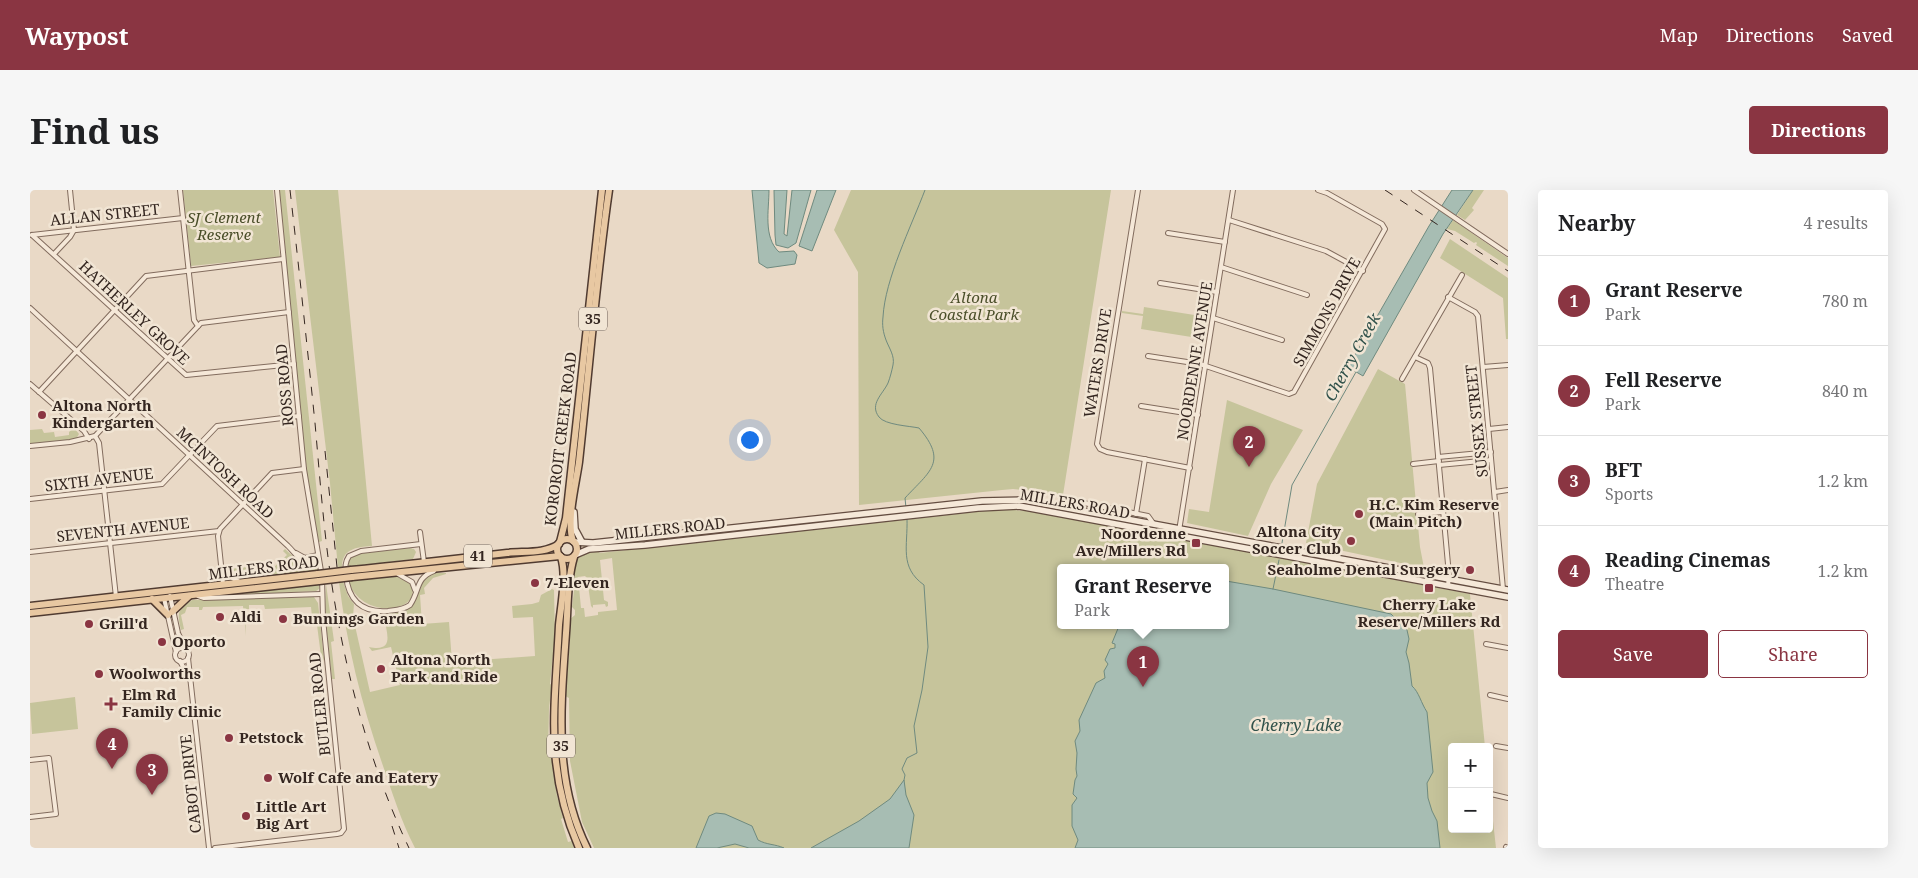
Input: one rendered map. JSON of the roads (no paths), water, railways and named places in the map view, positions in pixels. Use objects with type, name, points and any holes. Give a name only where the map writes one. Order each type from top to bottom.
[{"type":"main road","name":"KOROROIT CREEK ROAD","points":[[574,542],[570,526],[576,486],[602,190]]},
{"type":"main road","name":"KOROROIT CREEK ROAD","points":[[559,543],[564,527],[609,190]]},
{"type":"main road","points":[[569,490],[576,486]]},
{"type":"main road","name":"MILLERS ROAD","points":[[574,542],[621,540],[1010,499],[1153,523],[1505,590]]},
{"type":"main road","points":[[573,505],[575,529],[582,542]]},
{"type":"main road","name":"MILLERS ROAD","points":[[575,556],[590,548],[645,545],[999,506],[1020,506],[1508,597]]},
{"type":"main road","points":[[1068,515],[1069,508]]},
{"type":"main road","points":[[559,543],[566,539],[574,542]]},
{"type":"main road","name":"35","points":[[574,542],[577,550],[570,578],[561,707],[561,747],[562,762],[570,800],[587,848]]},
{"type":"main road","name":"MILLERS ROAD","points":[[352,574],[424,562],[521,551],[540,551],[551,549],[559,543]]},
{"type":"main road","name":"35","points":[[559,543],[558,550],[565,572],[562,590],[553,742],[556,772],[562,800],[579,848]]},
{"type":"main road","points":[[561,556],[567,559],[575,556]]},
{"type":"main road","name":"MILLERS ROAD","points":[[30,613],[152,599],[242,582],[394,572],[561,556]]},
{"type":"main road","name":"MILLERS ROAD","points":[[30,606],[116,597],[191,596],[320,577]]},
{"type":"main road","points":[[152,599],[170,614],[191,596]]},
{"type":"street","points":[[54,254],[74,230],[70,190]]},
{"type":"street","points":[[180,190],[194,320],[198,326]]},
{"type":"street","name":"ROSS ROAD","points":[[277,190],[304,468],[320,577]]},
{"type":"street","name":"WATERS DRIVE","points":[[1138,190],[1097,444],[1100,449],[1107,452],[1190,468]]},
{"type":"street","name":"NOORDENNE AVENUE","points":[[1178,536],[1233,190]]},
{"type":"street","name":"SIMMONS DRIVE","points":[[1205,366],[1289,394],[1294,392],[1384,231],[1384,226],[1327,193],[1318,190]]},
{"type":"street","points":[[1414,190],[1508,254]]},
{"type":"street","name":"ALLAN STREET","points":[[31,235],[183,218]]},
{"type":"street","points":[[1228,220],[1326,251],[1363,271]]},
{"type":"street","points":[[1168,233],[1225,242]]},
{"type":"street","name":"HATHERLEY GROVE","points":[[31,235],[54,254],[182,374],[188,376],[294,364]]},
{"type":"street","points":[[38,392],[146,276],[283,259]]},
{"type":"street","points":[[1221,267],[1307,295]]},
{"type":"street","points":[[1402,379],[1462,274]]},
{"type":"street","points":[[1160,284],[1217,292]]},
{"type":"street","name":"SUSSEX STREET","points":[[1448,297],[1477,314],[1505,590]]},
{"type":"street","name":"MCINTOSH ROAD","points":[[30,308],[294,552],[299,559],[304,562],[319,560]]},
{"type":"street","points":[[30,446],[89,439],[95,436],[201,322],[289,312]]},
{"type":"street","points":[[1213,318],[1282,340]]},
{"type":"street","points":[[1148,356],[1205,366]]},
{"type":"street","points":[[1415,357],[1426,362],[1430,368],[1449,579],[1448,586]]},
{"type":"street","points":[[1483,367],[1508,365]]},
{"type":"street","points":[[30,384],[84,431],[89,439]]},
{"type":"street","points":[[1141,406],[1198,414]]},
{"type":"street","name":"SIXTH AVENUE","points":[[30,499],[162,484],[217,426],[299,416]]},
{"type":"street","points":[[1489,429],[1508,427]]},
{"type":"street","points":[[95,436],[99,443],[116,597]]},
{"type":"street","points":[[1413,464],[1491,452]]},
{"type":"street","points":[[1136,514],[1145,459]]},
{"type":"street","points":[[1439,461],[1491,460]]},
{"type":"street","points":[[234,590],[223,585],[219,531],[272,473],[304,468]]},
{"type":"street","points":[[1495,492],[1508,490]]},
{"type":"street","points":[[1069,508],[1070,501],[1074,501],[1148,516],[1153,523]]},
{"type":"street","points":[[1418,514],[1443,512]]},
{"type":"street","name":"SEVENTH AVENUE","points":[[30,552],[219,531]]},
{"type":"street","points":[[420,532],[424,562]]},
{"type":"street","points":[[421,544],[361,551],[349,556],[345,565],[349,593],[369,610],[381,611],[406,608],[414,600],[420,581],[424,576],[442,568]]},
{"type":"street","points":[[294,552],[305,558],[318,555]]},
{"type":"street","points":[[221,561],[227,575],[242,582]]},
{"type":"street","points":[[394,572],[408,578],[416,592]]},
{"type":"street","name":"BUTLER ROAD","points":[[215,848],[337,834],[341,833],[344,829],[320,577]]},
{"type":"street","name":"MILLERS ROAD","points":[[191,596],[204,598],[321,594]]},
{"type":"street","points":[[167,595],[176,656],[180,661],[184,661],[188,658],[189,652],[185,648],[170,614]]},
{"type":"street","points":[[1486,644],[1508,648]]},
{"type":"street","points":[[176,652],[181,648],[185,648]]},
{"type":"street","name":"CABOT DRIVE","points":[[188,658],[209,848]]},
{"type":"street","name":"CABOT DRIVE","points":[[180,661],[192,687]]},
{"type":"street","points":[[1490,696],[1508,699]]},
{"type":"street","points":[[1496,746],[1508,748]]},
{"type":"street","points":[[30,760],[49,758],[56,814],[30,817]]},
{"type":"street","points":[[1493,794],[1508,798]]},
{"type":"water","points":[[752,190],[769,190],[768,223],[771,239],[779,252],[794,251],[797,255],[795,264],[767,268],[759,263]]},
{"type":"water","points":[[774,190],[787,190],[784,234],[787,236],[792,190],[811,190],[796,243],[788,248],[776,245]]},
{"type":"water","points":[[817,190],[836,190],[812,251],[799,246]]},
{"type":"water","points":[[1452,190],[1473,190],[1443,234],[1363,376],[1348,367],[1429,226]]},
{"type":"water","name":"Cherry Lake","points":[[1229,582],[1391,614],[1407,630],[1409,639],[1406,652],[1412,686],[1427,712],[1433,772],[1427,783],[1428,798],[1437,821],[1440,848],[1075,848],[1078,840],[1072,826],[1072,805],[1077,798],[1073,794],[1077,776],[1075,741],[1080,731],[1079,720],[1096,683],[1105,678],[1104,671],[1108,664],[1105,660],[1110,649],[1115,648],[1115,644],[1112,643],[1118,629],[1229,629]]},
{"type":"water","points":[[904,780],[906,795],[914,815],[909,848],[811,848],[859,821],[890,799]]},
{"type":"water","points":[[716,813],[725,814],[752,826],[758,840],[784,848],[749,848],[735,844],[717,848],[696,848],[709,816]]},
{"type":"waterway","points":[[906,508],[905,498],[932,466],[934,458],[933,449],[919,428],[898,425],[882,420],[875,408],[892,372],[892,355],[883,328],[888,286],[925,190]]},
{"type":"waterway","name":"Cherry Creek","points":[[1282,543],[1292,485],[1356,372]]},
{"type":"waterway","points":[[904,780],[905,775],[902,769],[907,758],[917,753],[914,726],[922,690],[928,647],[924,585],[911,571],[906,555],[907,519]]},
{"type":"waterway","name":"Cherry Creek","points":[[1273,589],[1279,560]]},
{"type":"railway","points":[[290,190],[325,529],[339,625],[353,690],[372,755],[395,818],[409,848]]},
{"type":"railway","points":[[1385,190],[1508,271]]},
{"type":"railway","points":[[325,451],[337,567]]},
{"type":"railway","points":[[392,826],[399,848]]},
{"type":"place","name":"Altona North Kindergarten","points":[[42,415]]},
{"type":"place","name":"Fell Reserve","points":[[1249,467]]},
{"type":"place","name":"H.C. Kim Reserve (Main Pitch)","points":[[1359,514]]},
{"type":"place","name":"Altona City Soccer Club","points":[[1351,541]]},
{"type":"place","name":"Noordenne Ave/Millers Rd","points":[[1196,543]]},
{"type":"place","name":"Seaholme Dental Surgery","points":[[1470,570]]},
{"type":"place","name":"7-Eleven","points":[[535,583]]},
{"type":"place","name":"Cherry Lake Reserve/Millers Rd","points":[[1429,588]]},
{"type":"place","name":"Aldi","points":[[220,617]]},
{"type":"place","name":"Bunnings Garden","points":[[283,619]]},
{"type":"place","name":"Grill'd","points":[[89,624]]},
{"type":"place","name":"Oporto","points":[[162,642]]},
{"type":"place","name":"Altona North Park and Ride","points":[[381,669]]},
{"type":"place","name":"Woolworths","points":[[99,674]]},
{"type":"place","name":"Grant Reserve","points":[[1143,687]]},
{"type":"place","name":"Elm Rd Family Clinic","points":[[111,704]]},
{"type":"place","name":"Petstock","points":[[229,738]]},
{"type":"place","name":"Reading Cinemas","points":[[112,769]]},
{"type":"place","name":"Wolf Cafe and Eatery","points":[[268,778]]},
{"type":"place","name":"BFT","points":[[152,795]]},
{"type":"place","name":"Little Art Big Art","points":[[246,816]]},
{"type":"park label","name":"SJ Clement Reserve","points":[[224,226]]},
{"type":"park label","name":"Altona Coastal Park","points":[[974,306]]}]
